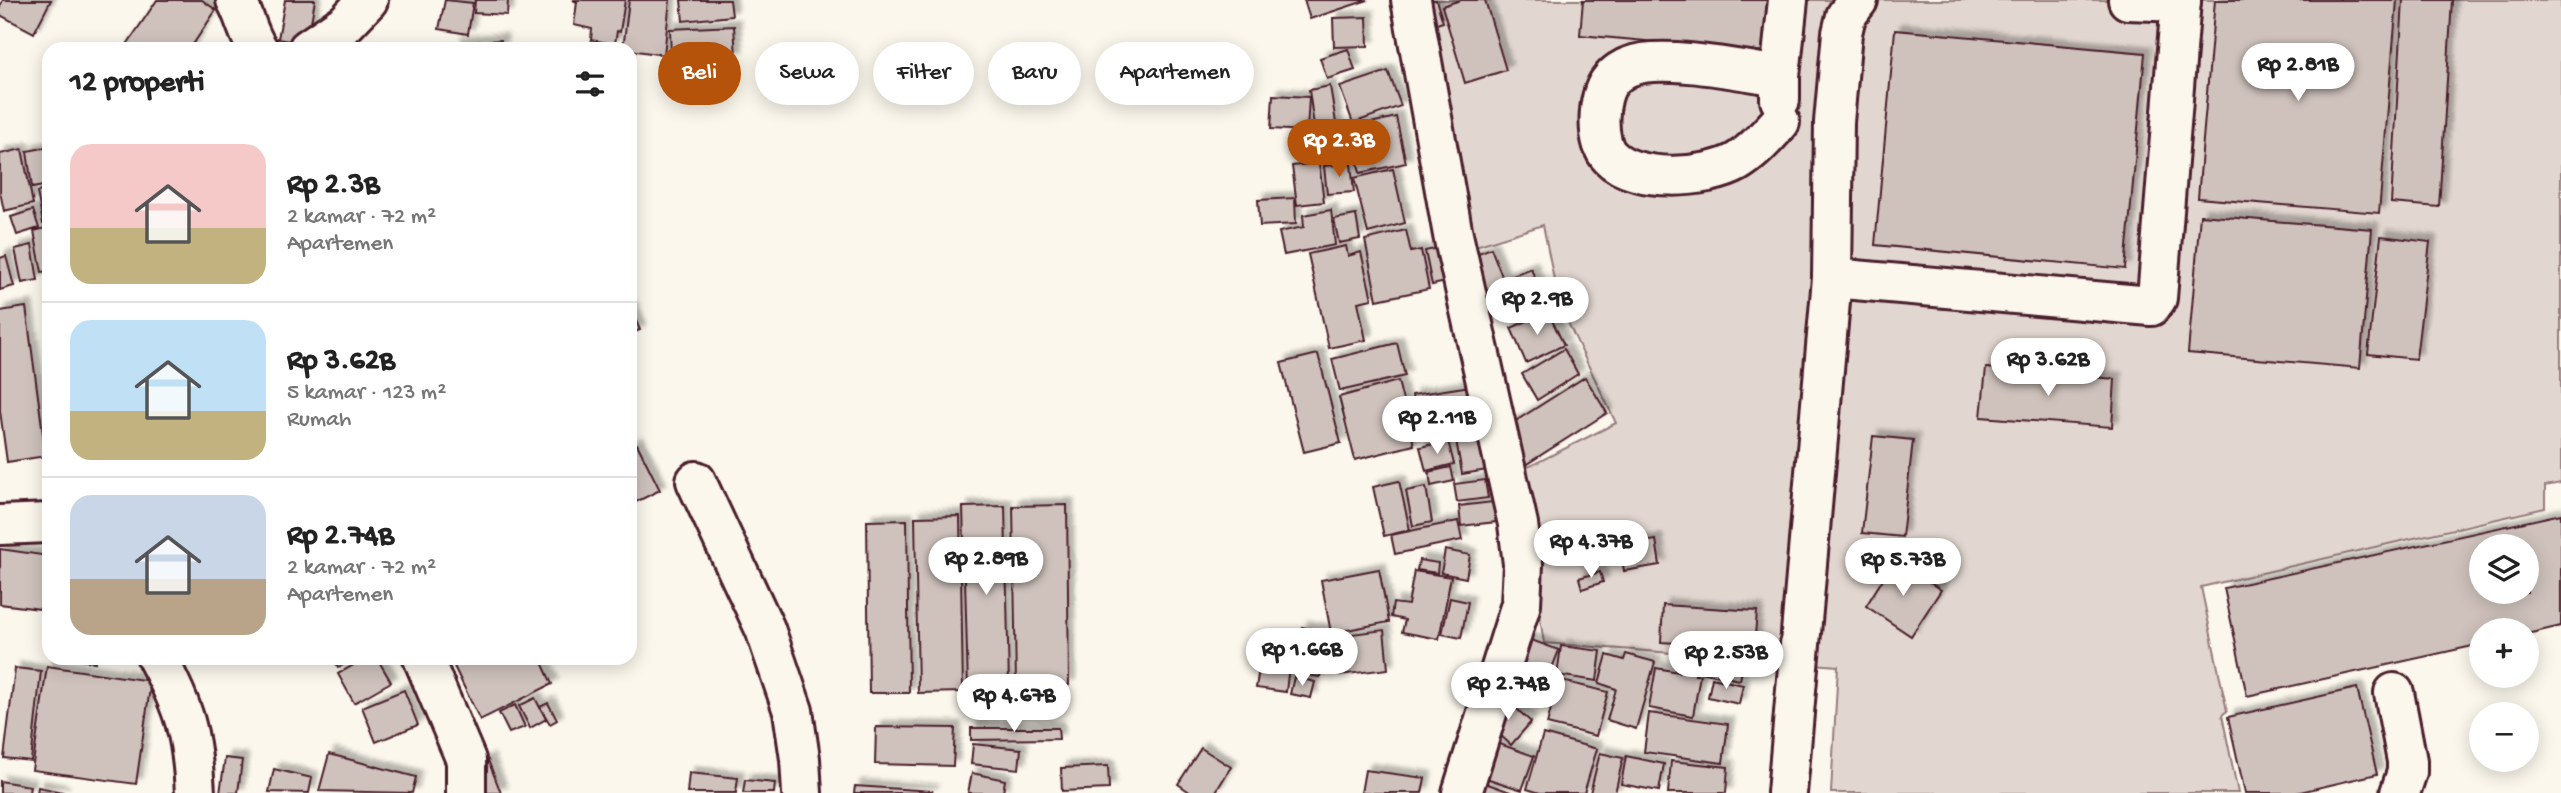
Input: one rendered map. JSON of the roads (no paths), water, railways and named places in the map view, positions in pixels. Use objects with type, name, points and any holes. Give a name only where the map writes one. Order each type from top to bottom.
[{"type":"street","points":[[236,0],[246,18],[254,42]]},
{"type":"street","points":[[318,42],[346,23],[368,0]]},
{"type":"street","points":[[1411,0],[1453,235],[1518,524],[1523,564],[1521,604],[1462,793]]},
{"type":"street","points":[[1780,122],[1780,76],[1788,0]]},
{"type":"street","points":[[1787,793],[1832,278],[1834,122],[1842,33],[1846,16],[1858,0]]},
{"type":"street","points":[[1832,278],[2151,306],[2157,298],[2181,1],[2129,0]]},
{"type":"street","points":[[1780,76],[1681,63],[1640,63],[1629,66],[1608,83],[1600,113],[1600,136],[1608,156],[1621,165],[1639,172],[1665,175],[1697,174],[1720,170],[1739,161],[1780,122],[1834,122]]},
{"type":"street","points":[[696,481],[765,629],[793,711],[802,793]]},
{"type":"street","points":[[0,524],[42,523]]},
{"type":"street","points":[[161,665],[176,693],[189,730],[195,793]]},
{"type":"street","points":[[426,665],[466,760],[466,793]]},
{"type":"street","points":[[2394,692],[2407,761],[2407,772],[2400,793]]}]
